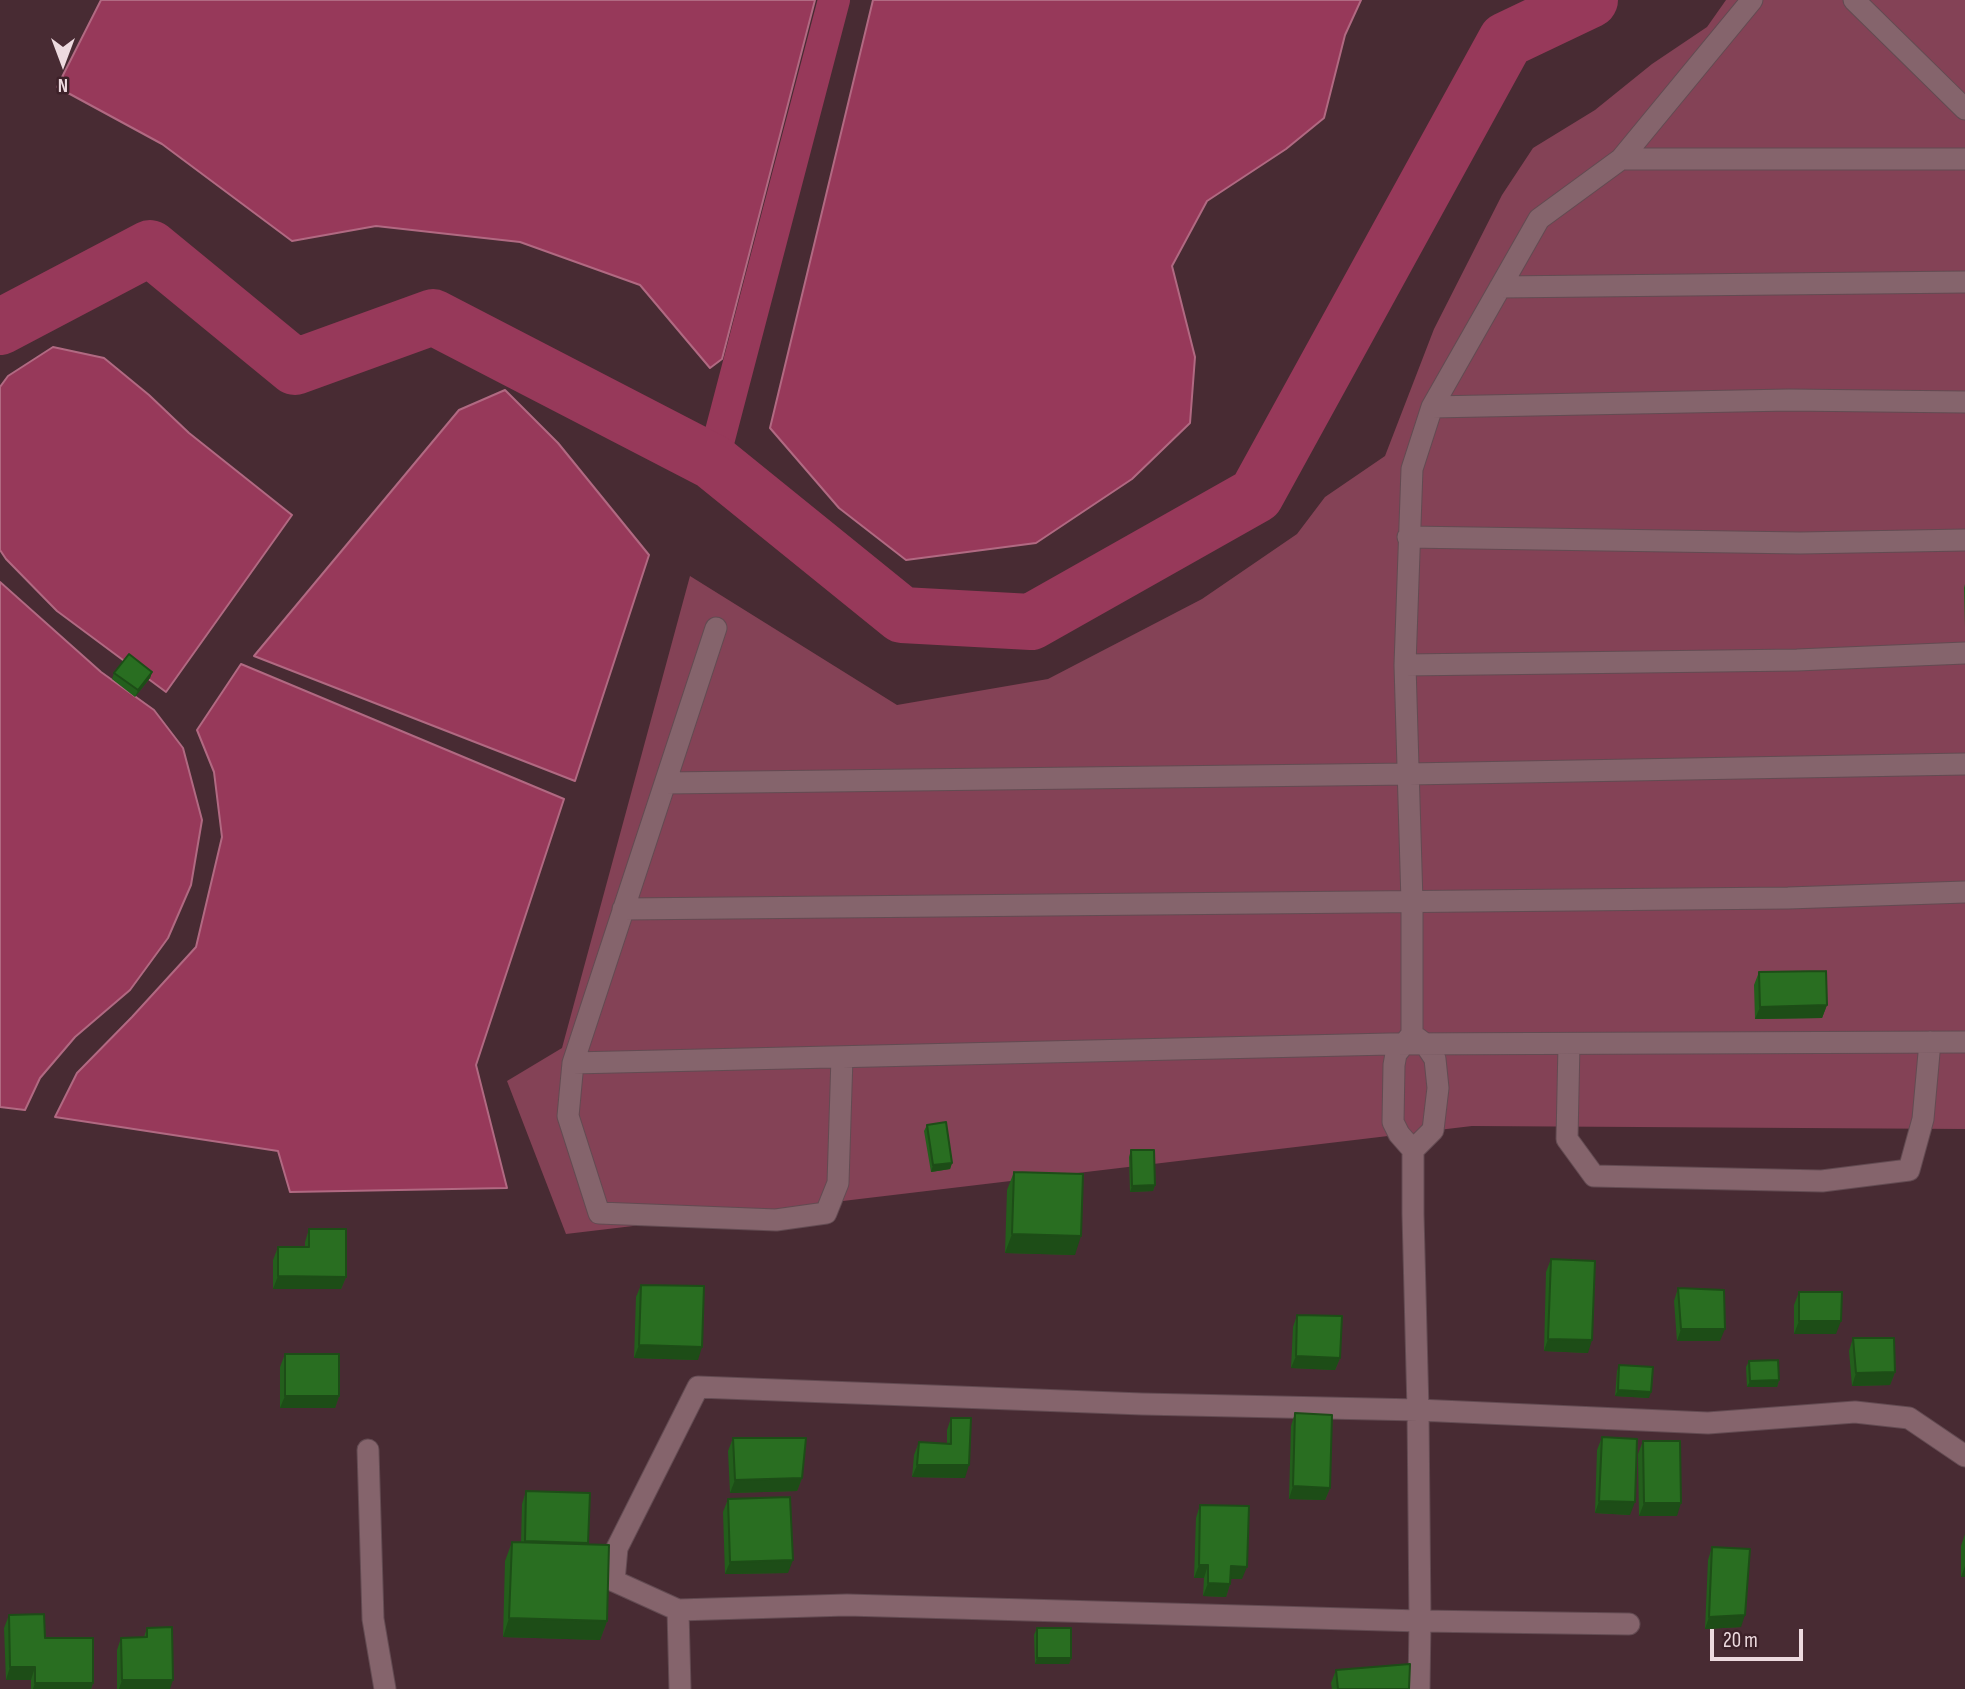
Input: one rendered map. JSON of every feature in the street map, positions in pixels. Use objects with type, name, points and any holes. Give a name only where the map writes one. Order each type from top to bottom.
[{"type":"street","points":[[1413,1150],[1429,1135],[1435,1123],[1438,1088],[1435,1059],[1414,1041],[1405,665],[1412,469],[1432,407],[1539,219],[1621,159],[1752,0]]},
{"type":"street","points":[[1854,0],[1965,109]]},
{"type":"street","points":[[1621,159],[1965,159]]},
{"type":"street","points":[[1500,287],[1965,282]]},
{"type":"street","points":[[1432,407],[1789,400],[1965,402]]},
{"type":"street","points":[[1408,537],[1800,543],[1965,540]]},
{"type":"street","points":[[716,628],[573,1063],[568,1116],[599,1213],[776,1220],[826,1213],[838,1183],[842,1057]]},
{"type":"street","points":[[1405,665],[1797,660],[1965,653]]},
{"type":"street","points":[[666,783],[1965,764]]},
{"type":"street","points":[[623,909],[1788,898],[1965,892]]},
{"type":"street","points":[[1414,1041],[1396,1054],[1393,1122],[1413,1150],[1418,1410],[1419,1689]]},
{"type":"street","points":[[573,1063],[1414,1041],[1569,1044],[1965,1042]]},
{"type":"street","points":[[1569,1044],[1567,1139],[1594,1176],[1822,1181],[1909,1170],[1923,1119],[1930,1042]]},
{"type":"street","points":[[1629,1624],[847,1605],[678,1610],[614,1581],[617,1548],[698,1387],[1142,1404],[1418,1410],[1708,1423],[1855,1412],[1909,1418],[1965,1456]]},
{"type":"street","points":[[368,1450],[373,1619],[385,1689]]},
{"type":"street","points":[[678,1610],[680,1689]]},
{"type":"shaded area","points":[[101,0],[815,0],[722,359],[710,368],[640,285],[520,242],[376,226],[292,241],[162,144],[57,87]]},
{"type":"shaded area","points":[[873,0],[1361,0],[1345,35],[1324,118],[1286,149],[1207,201],[1172,266],[1195,357],[1190,423],[1132,479],[1036,543],[906,560],[839,508],[770,428]]},
{"type":"shaded area","points":[[1726,0],[1965,0],[1965,1129],[1472,1126],[566,1234],[507,1081],[562,1048],[690,576],[897,705],[1048,679],[1202,599],[1297,534],[1325,497],[1385,456],[1434,329],[1502,195],[1533,148],[1595,110],[1652,64],[1707,27]]},
{"type":"shaded area","points":[[53,347],[104,358],[189,433],[292,515],[166,692],[57,611],[0,550],[0,387],[8,376]]},
{"type":"shaded area","points":[[505,390],[558,443],[649,555],[575,781],[254,656],[459,410]]},
{"type":"shaded area","points":[[0,582],[101,672],[154,710],[183,748],[202,820],[191,885],[168,938],[130,990],[75,1037],[40,1078],[25,1110],[0,1107]]},
{"type":"shaded area","points":[[241,664],[564,799],[476,1065],[507,1188],[290,1192],[278,1151],[55,1117],[77,1073],[196,947],[222,837],[214,772],[197,730]]},
{"type":"building","points":[[129,654],[152,672],[138,690],[114,673]]},
{"type":"building","points":[[1826,971],[1827,1005],[1760,1007],[1759,972]]},
{"type":"building","points":[[946,1122],[952,1163],[933,1165],[927,1125]]},
{"type":"building","points":[[1131,1150],[1154,1150],[1155,1185],[1132,1186]]},
{"type":"building","points":[[1014,1172],[1083,1174],[1081,1236],[1012,1234]]},
{"type":"building","points":[[309,1229],[346,1229],[346,1277],[278,1276],[278,1247],[309,1247]]},
{"type":"building","points":[[1551,1259],[1595,1261],[1592,1340],[1548,1339]]},
{"type":"building","points":[[641,1285],[704,1286],[702,1347],[639,1345]]},
{"type":"building","points":[[1678,1288],[1724,1290],[1725,1329],[1681,1329]]},
{"type":"building","points":[[1799,1292],[1842,1292],[1841,1321],[1799,1321]]},
{"type":"building","points":[[1297,1315],[1342,1316],[1340,1358],[1296,1356]]},
{"type":"building","points":[[1853,1338],[1894,1338],[1895,1372],[1856,1373]]},
{"type":"building","points":[[285,1354],[339,1354],[339,1396],[285,1396]]},
{"type":"building","points":[[1778,1360],[1779,1380],[1750,1381],[1749,1361]]},
{"type":"building","points":[[1619,1365],[1653,1367],[1651,1392],[1618,1390]]},
{"type":"building","points":[[1295,1413],[1332,1415],[1330,1488],[1293,1486]]},
{"type":"building","points":[[951,1418],[971,1418],[969,1465],[917,1465],[919,1442],[951,1444]]},
{"type":"building","points":[[1602,1437],[1637,1439],[1635,1502],[1599,1501]]},
{"type":"building","points":[[733,1438],[806,1438],[802,1478],[735,1480]]},
{"type":"building","points":[[1643,1441],[1680,1441],[1681,1503],[1644,1503]]},
{"type":"building","points":[[526,1491],[590,1493],[588,1543],[525,1541]]},
{"type":"building","points":[[790,1497],[793,1560],[730,1562],[728,1499]]},
{"type":"building","points":[[1200,1505],[1249,1506],[1247,1567],[1231,1566],[1230,1584],[1208,1583],[1208,1565],[1199,1565]]},
{"type":"building","points":[[512,1542],[609,1545],[607,1621],[509,1618]]},
{"type":"building","points":[[1712,1547],[1750,1549],[1745,1615],[1709,1617]]},
{"type":"building","points":[[44,1614],[45,1638],[93,1638],[93,1683],[35,1683],[35,1667],[10,1667],[9,1615]]},
{"type":"building","points":[[172,1627],[173,1680],[122,1680],[121,1638],[147,1637],[147,1628]]},
{"type":"building","points":[[1037,1628],[1071,1628],[1071,1658],[1037,1658]]},
{"type":"building","points":[[1410,1664],[1409,1689],[1338,1689],[1336,1670]]},
{"type":"waterway","points":[[713,462],[834,0]]},
{"type":"waterway","points":[[0,327],[150,248],[295,367],[433,317],[713,462],[902,615],[1031,622],[1256,495],[1506,40],[1590,0]]}]
